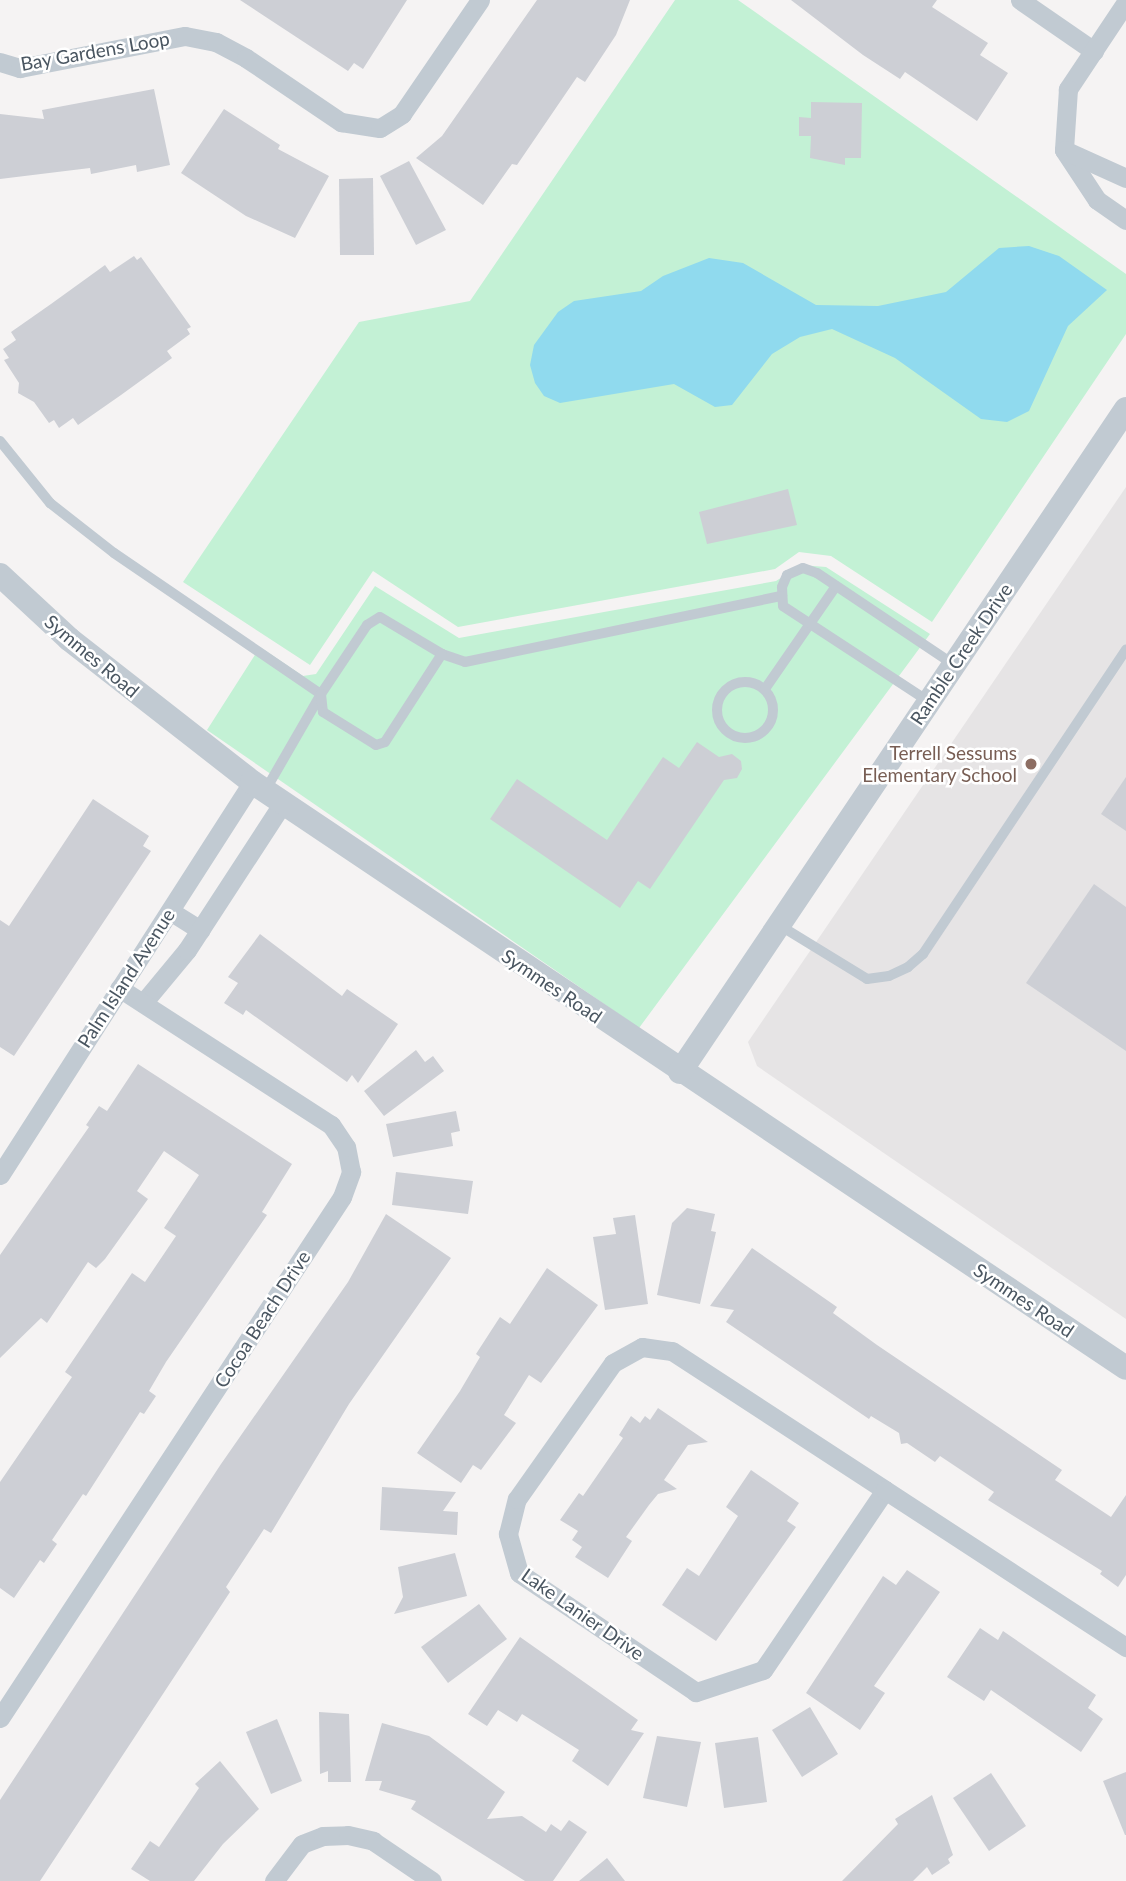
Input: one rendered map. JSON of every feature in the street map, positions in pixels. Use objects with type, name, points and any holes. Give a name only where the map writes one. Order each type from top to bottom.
[{"type":"street","name":"Bay Gardens Loop","points":[[0,62],[20,68],[185,36],[216,42],[246,58],[341,122],[380,128],[402,114],[480,0]]},
{"type":"street","points":[[1020,0],[1094,51]]},
{"type":"street","points":[[1126,2],[1068,89],[1064,150],[1097,200],[1126,220]]},
{"type":"street","points":[[1064,150],[1126,178]]},
{"type":"street","name":"Ramble Creek Drive","points":[[680,1072],[929,701],[1122,422]]},
{"type":"street","name":"Symmes Road","points":[[0,575],[69,639],[267,792],[680,1072],[1126,1368]]},
{"type":"street","name":"Palm Island Avenue","points":[[0,1175],[170,911],[267,792]]},
{"type":"street","name":"Palm Island Avenue","points":[[144,1003],[200,930],[267,792]]},
{"type":"street","points":[[170,911],[200,930]]},
{"type":"street","name":"Cocoa Beach Drive","points":[[0,1718],[342,1197],[351,1172],[346,1147],[331,1125],[119,988]]},
{"type":"street","name":"Lake Lanier Drive","points":[[885,1490],[763,1670],[696,1692],[519,1573],[508,1534],[517,1499],[613,1363],[642,1348],[672,1351],[1126,1647]]},
{"type":"street","points":[[274,1881],[302,1844],[323,1836],[348,1835],[373,1842],[432,1881]]},
{"type":"lane","points":[[0,441],[50,503],[114,553],[321,694],[323,712],[376,745],[385,741],[442,654]]},
{"type":"lane","points":[[929,701],[783,606],[782,596],[787,575],[803,568],[836,586],[955,665]]},
{"type":"lane","points":[[765,689],[836,586]]},
{"type":"lane","points":[[267,792],[321,694],[367,625],[380,617],[442,654],[466,662],[782,596]]},
{"type":"lane","points":[[778,924],[867,979],[889,976],[908,967],[923,954],[1126,650]]},
{"type":"lane","points":[[743,682],[765,689],[773,711],[767,728],[752,738],[725,731],[717,705],[727,689],[743,682]]},
{"type":"shaded area","name":"Terrell Sessums Elementary School","points":[[1126,487],[1126,1319],[757,1066],[748,1042]]},
{"type":"green space","points":[[675,0],[738,0],[1126,274],[1126,334],[932,622],[831,556],[799,552],[775,569],[458,627],[373,571],[310,665],[183,582],[359,322],[470,301]]},
{"type":"green space","points":[[801,565],[826,567],[930,634],[639,1028],[207,730],[260,647],[303,676],[316,674],[375,586],[459,638],[776,581]]},
{"type":"water","points":[[1029,246],[1059,256],[1107,290],[1068,326],[1029,411],[1007,422],[981,419],[895,358],[832,329],[800,337],[772,354],[732,405],[715,407],[674,384],[560,403],[544,396],[535,383],[530,365],[534,345],[558,312],[574,301],[641,291],[663,276],[709,258],[743,263],[816,305],[878,306],[946,292],[999,248]]},
{"type":"building","points":[[240,0],[407,0],[363,69],[354,63],[348,71]]},
{"type":"building","points":[[537,0],[630,0],[616,35],[585,82],[577,77],[517,165],[512,164],[483,205],[416,158],[442,136]]},
{"type":"building","points":[[791,0],[937,0],[932,7],[988,43],[980,55],[1008,73],[977,121],[905,72],[900,79],[863,55]]},
{"type":"building","points":[[154,89],[170,165],[137,172],[136,165],[91,174],[90,168],[0,179],[0,114],[44,119],[42,110]]},
{"type":"building","points":[[811,102],[862,103],[861,158],[845,158],[845,165],[810,158],[811,136],[799,136],[799,117],[811,118]]},
{"type":"building","points":[[224,109],[280,145],[278,149],[329,176],[295,238],[246,216],[181,173]]},
{"type":"building","points":[[409,161],[446,230],[416,245],[380,176]]},
{"type":"building","points":[[373,178],[374,255],[340,255],[339,179]]},
{"type":"building","points":[[134,256],[137,260],[141,257],[191,327],[187,329],[190,334],[167,351],[172,358],[121,395],[78,425],[73,418],[59,428],[54,420],[49,423],[34,402],[18,393],[19,383],[4,360],[9,358],[3,349],[16,340],[11,332],[105,265],[110,272]]},
{"type":"building","points":[[788,489],[797,525],[707,544],[699,512]]},
{"type":"building","points":[[697,742],[719,757],[732,754],[741,761],[742,769],[737,778],[724,780],[650,889],[638,881],[620,908],[490,819],[517,779],[607,840],[663,757],[679,768]]},
{"type":"building","points":[[1126,777],[1126,831],[1101,814]]},
{"type":"building","points":[[93,799],[149,836],[143,846],[151,851],[14,1056],[0,1047],[0,920],[9,926]]},
{"type":"building","points":[[1094,884],[1126,907],[1126,1051],[1026,983]]},
{"type":"building","points":[[260,934],[342,996],[347,989],[398,1024],[358,1083],[352,1075],[347,1082],[246,1010],[243,1015],[224,1003],[238,983],[228,977]]},
{"type":"building","points":[[416,1050],[425,1062],[433,1056],[444,1071],[384,1116],[364,1091]]},
{"type":"building","points":[[138,1064],[292,1164],[262,1212],[267,1215],[149,1391],[156,1396],[144,1414],[140,1412],[86,1496],[83,1494],[52,1540],[57,1544],[44,1563],[40,1560],[14,1598],[0,1588],[0,1482],[72,1377],[65,1372],[132,1273],[145,1282],[176,1236],[164,1228],[199,1175],[164,1151],[137,1191],[148,1199],[105,1259],[96,1268],[88,1262],[47,1323],[41,1318],[0,1358],[0,1255],[89,1127],[86,1125],[99,1106],[107,1111]]},
{"type":"building","points":[[456,1111],[460,1131],[451,1133],[453,1146],[393,1157],[386,1124]]},
{"type":"building","points":[[396,1172],[473,1181],[468,1214],[392,1205]]},
{"type":"building","points":[[687,1208],[715,1214],[711,1231],[716,1232],[700,1304],[657,1295],[672,1223]]},
{"type":"building","points":[[386,1214],[451,1258],[349,1404],[271,1533],[264,1529],[226,1587],[230,1592],[40,1881],[0,1881],[0,1800],[221,1464],[348,1282]]},
{"type":"building","points":[[635,1215],[648,1304],[605,1310],[593,1237],[616,1234],[613,1218]]},
{"type":"building","points":[[752,1248],[837,1307],[833,1313],[877,1345],[1062,1470],[1055,1480],[1111,1517],[1126,1495],[1126,1575],[1118,1587],[1100,1574],[1102,1571],[988,1500],[994,1492],[940,1456],[935,1462],[907,1443],[901,1444],[899,1433],[871,1416],[869,1419],[726,1322],[734,1310],[710,1306]]},
{"type":"building","points":[[547,1268],[598,1305],[541,1383],[529,1375],[504,1415],[516,1423],[481,1470],[473,1465],[461,1483],[417,1453],[460,1391],[480,1357],[476,1354],[500,1317],[510,1324]]},
{"type":"building","points":[[658,1408],[708,1442],[688,1445],[664,1480],[677,1489],[658,1494],[649,1505],[626,1537],[632,1541],[608,1578],[575,1557],[582,1547],[572,1540],[578,1531],[560,1520],[579,1493],[583,1496],[623,1438],[619,1435],[631,1416],[640,1423],[645,1416],[650,1420]]},
{"type":"building","points":[[751,1470],[799,1503],[787,1521],[796,1527],[716,1641],[662,1605],[687,1568],[699,1576],[738,1516],[726,1507]]},
{"type":"building","points":[[382,1487],[456,1492],[443,1511],[458,1512],[457,1535],[380,1530]]},
{"type":"building","points":[[455,1553],[467,1596],[394,1614],[403,1597],[398,1567]]},
{"type":"building","points":[[907,1570],[940,1592],[874,1686],[885,1693],[860,1730],[806,1693],[883,1576],[896,1585]]},
{"type":"building","points":[[479,1604],[507,1639],[448,1683],[421,1647]]},
{"type":"building","points":[[980,1628],[998,1640],[1003,1631],[1096,1695],[1088,1708],[1103,1719],[1081,1752],[991,1690],[984,1701],[947,1677]]},
{"type":"building","points":[[520,1637],[638,1720],[631,1730],[644,1733],[608,1786],[572,1761],[579,1750],[522,1714],[517,1722],[498,1710],[487,1726],[468,1714]]},
{"type":"building","points":[[810,1707],[838,1754],[802,1777],[772,1730]]},
{"type":"building","points":[[319,1712],[349,1714],[351,1782],[328,1782],[328,1771],[320,1774]]},
{"type":"building","points":[[277,1719],[302,1781],[271,1794],[246,1732]]},
{"type":"building","points":[[382,1723],[429,1736],[505,1792],[487,1819],[522,1816],[546,1832],[551,1824],[561,1831],[569,1820],[587,1832],[553,1881],[525,1881],[411,1809],[416,1801],[379,1790],[382,1781],[365,1781]]},
{"type":"building","points":[[657,1736],[701,1742],[687,1807],[643,1798]]},
{"type":"building","points":[[758,1737],[767,1802],[724,1808],[715,1743]]},
{"type":"building","points":[[220,1761],[259,1809],[223,1844],[194,1881],[150,1881],[131,1869],[150,1841],[159,1847],[199,1788],[195,1784]]},
{"type":"building","points":[[1126,1772],[1126,1835],[1125,1835],[1103,1781]]},
{"type":"building","points":[[991,1773],[1026,1826],[989,1851],[953,1798]]},
{"type":"building","points":[[932,1795],[953,1855],[948,1859],[950,1863],[932,1875],[927,1867],[913,1881],[842,1881],[898,1824],[895,1819]]},
{"type":"building","points":[[607,1858],[625,1881],[579,1881]]},
{"type":"place","name":"Terrell Sessums Elementary School","points":[[1031,764]]}]
